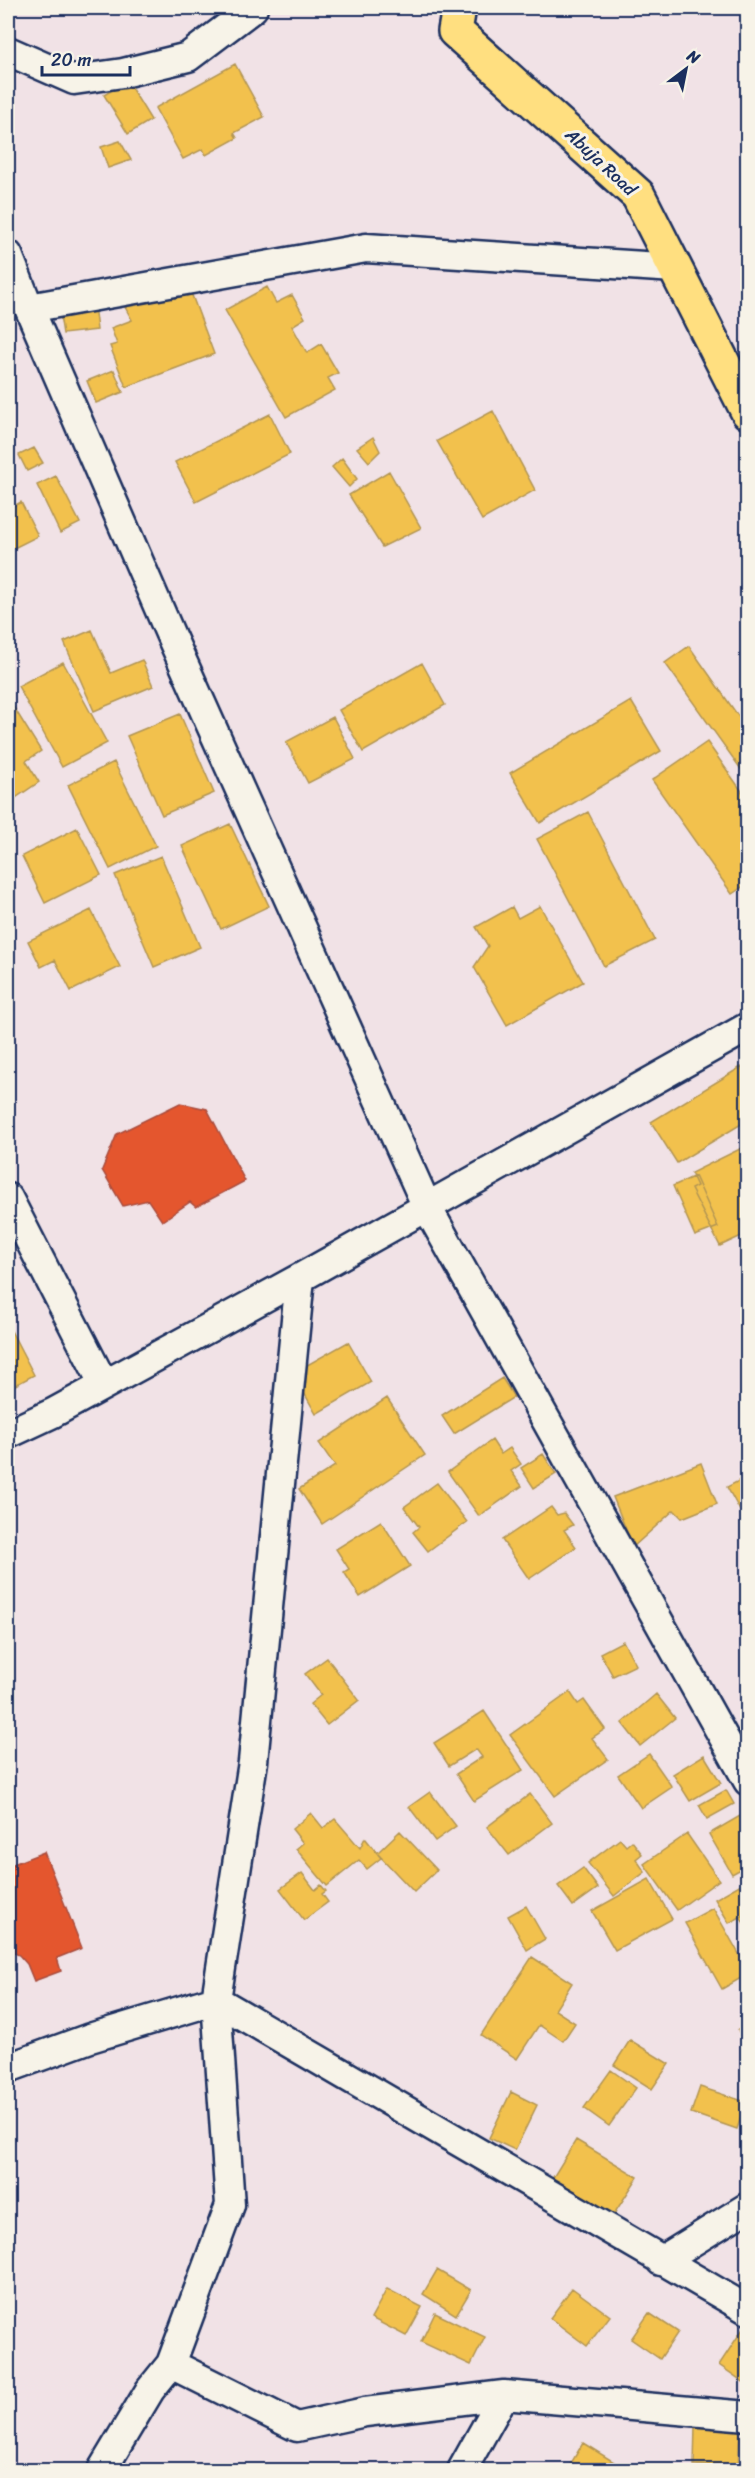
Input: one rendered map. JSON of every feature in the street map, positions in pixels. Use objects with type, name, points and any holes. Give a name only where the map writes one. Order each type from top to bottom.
[{"type":"main road","name":"Abuja Road","points":[[455,15],[638,195],[747,412]]},
{"type":"street","points":[[8,51],[74,80],[123,73],[188,57],[253,8]]},
{"type":"street","points":[[29,308],[366,248],[675,268]]},
{"type":"street","points":[[8,255],[171,636],[427,1207],[747,1781]]},
{"type":"street","points":[[8,1434],[53,1413],[300,1278],[747,1027]]},
{"type":"street","points":[[8,1198],[104,1385]]},
{"type":"street","points":[[102,2470],[150,2390],[171,2364],[230,2205],[216,2000],[253,1762],[300,1278]]},
{"type":"street","points":[[8,2068],[90,2038],[216,2000],[747,2310]]},
{"type":"street","points":[[661,2260],[747,2207]]},
{"type":"street","points":[[171,2364],[297,2427],[365,2412],[504,2395],[747,2416]]},
{"type":"street","points":[[462,2470],[504,2395]]},
{"type":"building: Homes","points":[[235,64],[264,117],[234,133],[237,138],[206,155],[203,149],[183,159],[155,108]]},
{"type":"building: Homes","points":[[127,81],[151,120],[128,134],[104,95]]},
{"type":"building: Homes","points":[[8,82],[14,87],[8,95]]},
{"type":"building: Homes","points":[[120,141],[131,160],[108,168],[101,147]]},
{"type":"building: Homes","points":[[267,287],[276,303],[292,295],[305,318],[292,326],[307,353],[321,344],[338,373],[328,378],[335,390],[286,417],[225,310]]},
{"type":"building: Homes","points":[[190,290],[214,354],[126,387],[110,346],[117,344],[111,328],[132,320],[125,307]]},
{"type":"building: Homes","points":[[8,300],[14,302],[8,320]]},
{"type":"building: Homes","points":[[94,305],[97,330],[63,334],[59,309]]},
{"type":"building: Homes","points":[[114,370],[123,392],[96,403],[87,381]]},
{"type":"building: Homes","points":[[493,411],[535,490],[482,520],[437,441]]},
{"type":"building: Homes","points":[[270,414],[290,454],[196,502],[175,462]]},
{"type":"building: Homes","points":[[373,437],[380,451],[369,462],[357,448]]},
{"type":"building: Homes","points":[[34,448],[43,463],[27,471],[19,455]]},
{"type":"building: Homes","points":[[342,458],[357,479],[349,487],[332,467]]},
{"type":"building: Homes","points":[[389,471],[421,528],[382,547],[349,495]]},
{"type":"building: Homes","points":[[56,476],[80,523],[60,533],[37,485]]},
{"type":"building: Homes","points":[[21,502],[38,536],[8,551],[8,509]]},
{"type":"building: Homes","points":[[92,630],[111,673],[142,660],[153,686],[94,711],[64,642]]},
{"type":"building: Homes","points":[[689,646],[748,730],[748,779],[665,663]]},
{"type":"building: Homes","points":[[63,662],[107,743],[62,767],[18,686]]},
{"type":"building: Homes","points":[[422,663],[445,705],[363,752],[339,710]]},
{"type":"building: Homes","points":[[8,698],[41,751],[26,761],[39,782],[8,803]]},
{"type":"building: Homes","points":[[631,701],[661,751],[540,823],[510,773]]},
{"type":"building: Homes","points":[[180,714],[214,793],[162,815],[127,736]]},
{"type":"building: Homes","points":[[333,717],[355,759],[308,783],[286,742]]},
{"type":"building: Homes","points":[[707,742],[748,800],[748,883],[732,894],[652,780]]},
{"type":"building: Homes","points":[[114,762],[156,846],[110,869],[68,785]]},
{"type":"building: Homes","points":[[588,812],[655,940],[604,966],[537,839]]},
{"type":"building: Homes","points":[[230,824],[269,906],[221,929],[182,846]]},
{"type":"building: Homes","points":[[77,828],[101,875],[45,903],[22,856]]},
{"type":"building: Homes","points":[[161,856],[200,947],[154,967],[115,875]]},
{"type":"building: Homes","points":[[540,906],[583,982],[507,1025],[474,967],[488,946],[476,927],[512,907],[518,918]]},
{"type":"building: Homes","points":[[91,910],[120,967],[71,991],[55,960],[41,967],[28,941]]},
{"type":"building: Homes","points":[[741,1067],[748,1077],[748,1120],[677,1163],[651,1122]]},
{"type":"building: Homes","points":[[748,1145],[748,1233],[720,1246],[691,1189],[697,1186],[691,1173]]},
{"type":"building: Homes","points":[[695,1176],[718,1227],[695,1236],[673,1186]]},
{"type":"building: Homes","points":[[8,1325],[34,1375],[8,1389]]},
{"type":"building: Homes","points":[[348,1342],[371,1382],[316,1414],[293,1373]]},
{"type":"building: Homes","points":[[502,1378],[514,1397],[454,1434],[442,1416]]},
{"type":"building: Homes","points":[[387,1398],[425,1455],[322,1524],[299,1489],[335,1466],[319,1443]]},
{"type":"building: Homes","points":[[492,1440],[501,1454],[510,1448],[521,1464],[511,1471],[522,1486],[479,1516],[448,1472]]},
{"type":"building: Homes","points":[[543,1454],[556,1474],[534,1488],[521,1468]]},
{"type":"building: Homes","points":[[701,1463],[717,1504],[682,1518],[674,1510],[633,1547],[613,1497]]},
{"type":"building: Homes","points":[[748,1476],[748,1525],[727,1487]]},
{"type":"building: Homes","points":[[437,1483],[467,1522],[428,1551],[413,1532],[419,1527],[404,1507]]},
{"type":"building: Homes","points":[[551,1507],[557,1515],[564,1513],[573,1525],[564,1530],[576,1547],[529,1579],[502,1540]]},
{"type":"building: Homes","points":[[381,1521],[410,1566],[360,1597],[344,1572],[349,1569],[336,1549]]},
{"type":"building: Homes","points":[[623,1641],[636,1665],[613,1676],[600,1653]]},
{"type":"building: Homes","points":[[327,1658],[359,1700],[327,1725],[310,1704],[321,1695],[305,1674]]},
{"type":"building: Homes","points":[[570,1692],[578,1704],[584,1700],[605,1729],[592,1738],[608,1759],[555,1796],[510,1735]]},
{"type":"building: Homes","points":[[656,1694],[675,1718],[640,1746],[622,1723]]},
{"type":"building: Homes","points":[[484,1711],[523,1770],[474,1801],[456,1774],[482,1757],[476,1749],[449,1766],[434,1743]]},
{"type":"building: Homes","points":[[649,1754],[672,1787],[641,1808],[618,1775]]},
{"type":"building: Homes","points":[[704,1755],[721,1783],[690,1801],[673,1774]]},
{"type":"building: Homes","points":[[726,1790],[734,1804],[707,1819],[699,1805]]},
{"type":"building: Homes","points":[[430,1792],[456,1826],[435,1841],[409,1807]]},
{"type":"building: Homes","points":[[530,1794],[552,1823],[509,1855],[487,1827]]},
{"type":"building: Homes","points":[[311,1813],[323,1828],[335,1819],[360,1848],[365,1838],[381,1858],[367,1869],[359,1860],[327,1886],[296,1849],[303,1843],[292,1829]]},
{"type":"building: Homes","points":[[740,1816],[748,1829],[748,1865],[732,1874],[709,1834]]},
{"type":"building: Homes","points":[[400,1831],[437,1870],[414,1892],[377,1853]]},
{"type":"building: Homes","points":[[687,1834],[719,1880],[677,1910],[644,1864]]},
{"type":"building: Homes","points":[[620,1839],[626,1846],[632,1841],[642,1854],[636,1859],[645,1872],[614,1896],[588,1863]]},
{"type":"building: Homes","points":[[583,1868],[598,1888],[573,1906],[558,1886]]},
{"type":"building: Homes","points":[[302,1873],[315,1890],[321,1885],[326,1891],[322,1894],[328,1902],[304,1920],[280,1889]]},
{"type":"building: Homes","points":[[649,1879],[672,1919],[615,1950],[592,1911]]},
{"type":"building: Homes","points":[[748,1880],[748,1913],[729,1923],[715,1899]]},
{"type":"building: Homes","points":[[526,1906],[545,1939],[527,1950],[508,1916]]},
{"type":"building: Homes","points":[[713,1908],[748,1970],[748,1974],[722,1989],[685,1923]]},
{"type":"building: Homes","points":[[748,1913],[748,1929],[740,1917]]},
{"type":"building: Homes","points":[[532,1957],[572,1983],[555,2010],[575,2023],[563,2041],[539,2025],[517,2059],[481,2035]]},
{"type":"building: Homes","points":[[748,2025],[748,2046],[738,2030]]},
{"type":"building: Homes","points":[[630,2040],[669,2064],[652,2089],[614,2065]]},
{"type":"building: Homes","points":[[611,2070],[636,2088],[609,2126],[584,2108]]},
{"type":"building: Homes","points":[[700,2087],[746,2102],[737,2129],[691,2113]]},
{"type":"building: Homes","points":[[511,2092],[537,2105],[515,2150],[489,2138]]},
{"type":"building: Homes","points":[[576,2140],[638,2177],[612,2217],[552,2179]]},
{"type":"building: Homes","points":[[437,2270],[471,2290],[456,2315],[423,2294]]},
{"type":"building: Homes","points":[[572,2288],[610,2316],[587,2346],[550,2318]]},
{"type":"building: Homes","points":[[387,2289],[422,2307],[406,2336],[371,2318]]},
{"type":"building: Homes","points":[[435,2313],[485,2337],[471,2365],[421,2342]]},
{"type":"building: Homes","points":[[649,2313],[678,2332],[660,2359],[631,2339]]},
{"type":"building: Homes","points":[[748,2321],[748,2376],[745,2383],[719,2365]]},
{"type":"building: Homes","points":[[695,2426],[740,2428],[738,2470],[716,2470],[716,2466],[694,2465]]},
{"type":"building: Homes","points":[[583,2443],[614,2462],[609,2470],[567,2470]]},
{"type":"building: Shops","points":[[180,1103],[207,1109],[245,1181],[196,1207],[190,1202],[162,1221],[148,1200],[123,1206],[102,1170],[117,1134]]},
{"type":"building: Shops","points":[[44,1852],[82,1948],[57,1958],[61,1971],[34,1981],[27,1964],[19,1955],[8,1950],[8,1866]]}]
